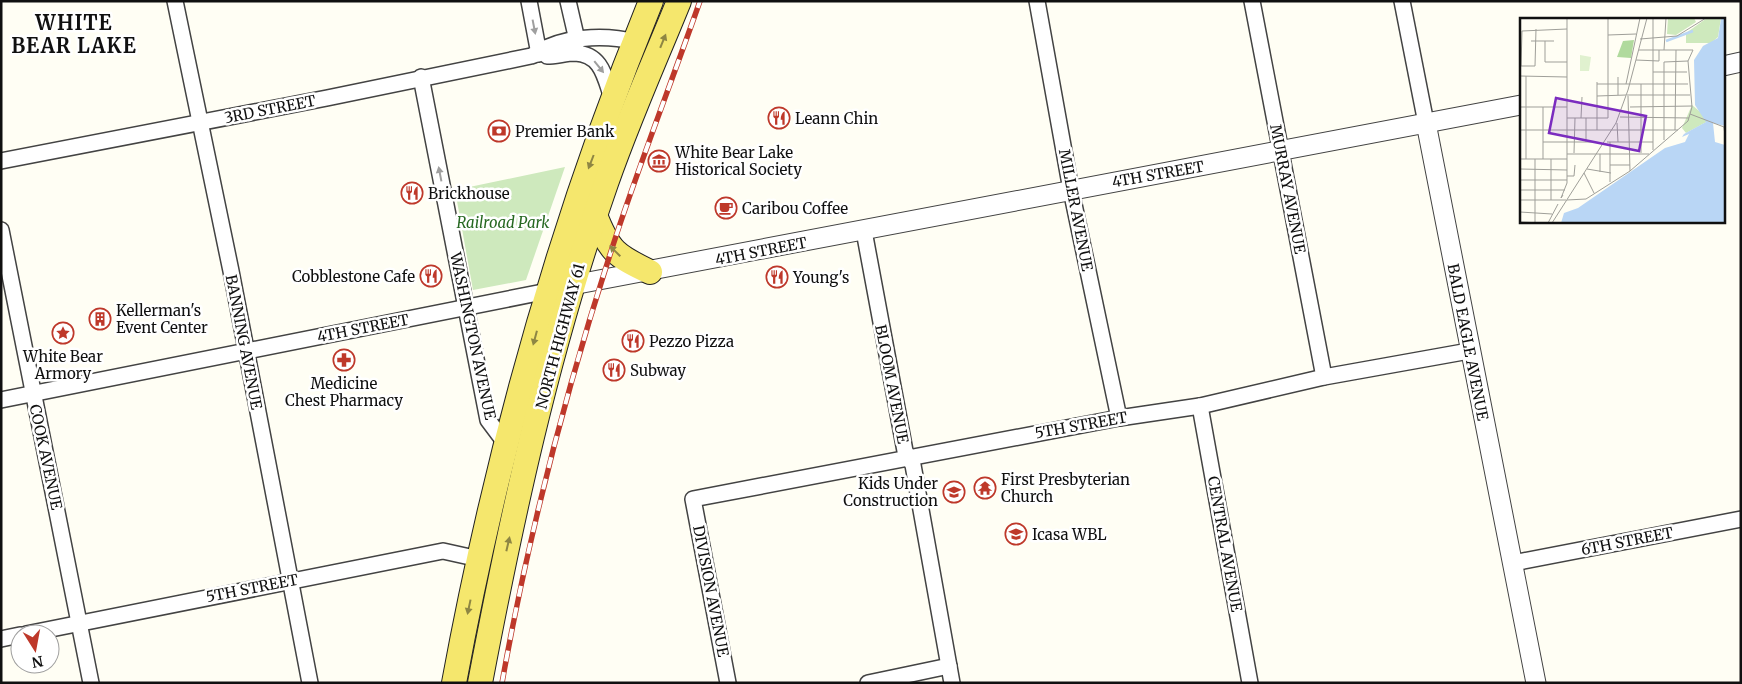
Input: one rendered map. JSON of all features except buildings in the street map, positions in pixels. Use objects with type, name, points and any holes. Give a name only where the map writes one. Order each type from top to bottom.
[{"type":"main road","name":"NORTH HIGHWAY 61","points":[[454,683],[479,559],[506,444],[548,290],[580,191],[634,42],[651,1]]},
{"type":"main road","name":"NORTH HIGHWAY 61","points":[[480,683],[534,429],[573,285],[595,215],[679,1]]},
{"type":"main road","points":[[634,42],[644,63],[648,80]]},
{"type":"main road","points":[[595,215],[605,240],[617,254],[650,272]]},
{"type":"main road","points":[[479,559],[489,564],[494,572],[498,592]]},
{"type":"street","name":"BANNING AVENUE","points":[[175,1],[201,122],[310,683]]},
{"type":"street","points":[[529,1],[539,54]]},
{"type":"street","points":[[568,1],[576,47],[599,64],[613,102]]},
{"type":"street","name":"MILLER AVENUE","points":[[1038,1],[1071,190],[1119,418]]},
{"type":"street","name":"MURRAY AVENUE","points":[[1252,1],[1324,377]]},
{"type":"street","name":"BALD EAGLE AVENUE","points":[[1402,1],[1469,351],[1536,683]]},
{"type":"street","name":"3RD STREET","points":[[1,161],[327,98],[539,54],[548,47],[576,47],[595,37],[617,37],[634,42]]},
{"type":"street","points":[[1724,66],[1741,62]]},
{"type":"street","name":"WASHINGTON AVENUE","points":[[421,77],[488,420],[506,444]]},
{"type":"street","name":"4TH STREET","points":[[1,400],[573,285],[650,272],[1071,190],[1282,152],[1520,105]]},
{"type":"street","name":"COOK AVENUE","points":[[1,230],[91,683]]},
{"type":"street","name":"BLOOM AVENUE","points":[[864,231],[905,451],[913,465],[952,683]]},
{"type":"street","name":"5TH STREET","points":[[693,499],[1119,418],[1200,406],[1324,377],[1469,351]]},
{"type":"street","name":"CENTRAL AVENUE","points":[[1200,406],[1250,683]]},
{"type":"street","name":"DIVISION AVENUE","points":[[693,499],[728,683]]},
{"type":"street","name":"6TH STREET","points":[[1513,563],[1741,519]]},
{"type":"street","name":"5TH STREET","points":[[60,628],[443,551],[479,559]]},
{"type":"street","points":[[868,683],[949,666]]},
{"type":"green space","name":"Railroad Park","points":[[565,167],[526,280],[473,290],[455,190]]},
{"type":"railway","points":[[502,683],[538,512],[567,399],[599,288],[700,1]]},
{"type":"place","name":"Leann Chin","points":[[779,118]]},
{"type":"place","name":"Premier Bank","points":[[499,131]]},
{"type":"place","name":"White Bear Lake Historical Society","points":[[659,161]]},
{"type":"place","name":"Brickhouse","points":[[412,193]]},
{"type":"place","name":"Caribou Coffee","points":[[726,208]]},
{"type":"place","name":"Cobblestone Cafe","points":[[431,276]]},
{"type":"place","name":"Young's","points":[[777,277]]},
{"type":"place","name":"Kellerman's Event Center","points":[[100,319]]},
{"type":"place","name":"White Bear Armory","points":[[63,333]]},
{"type":"place","name":"Pezzo Pizza","points":[[633,341]]},
{"type":"place","name":"Medicine Chest Pharmacy","points":[[344,360]]},
{"type":"place","name":"Subway","points":[[614,370]]},
{"type":"place","name":"First Presbyterian Church","points":[[985,488]]},
{"type":"place","name":"Kids Under Construction","points":[[954,492]]},
{"type":"place","name":"Icasa WBL","points":[[1016,534]]},
{"type":"district","name":"WHITE BEAR LAKE","points":[[74,34]]}]
